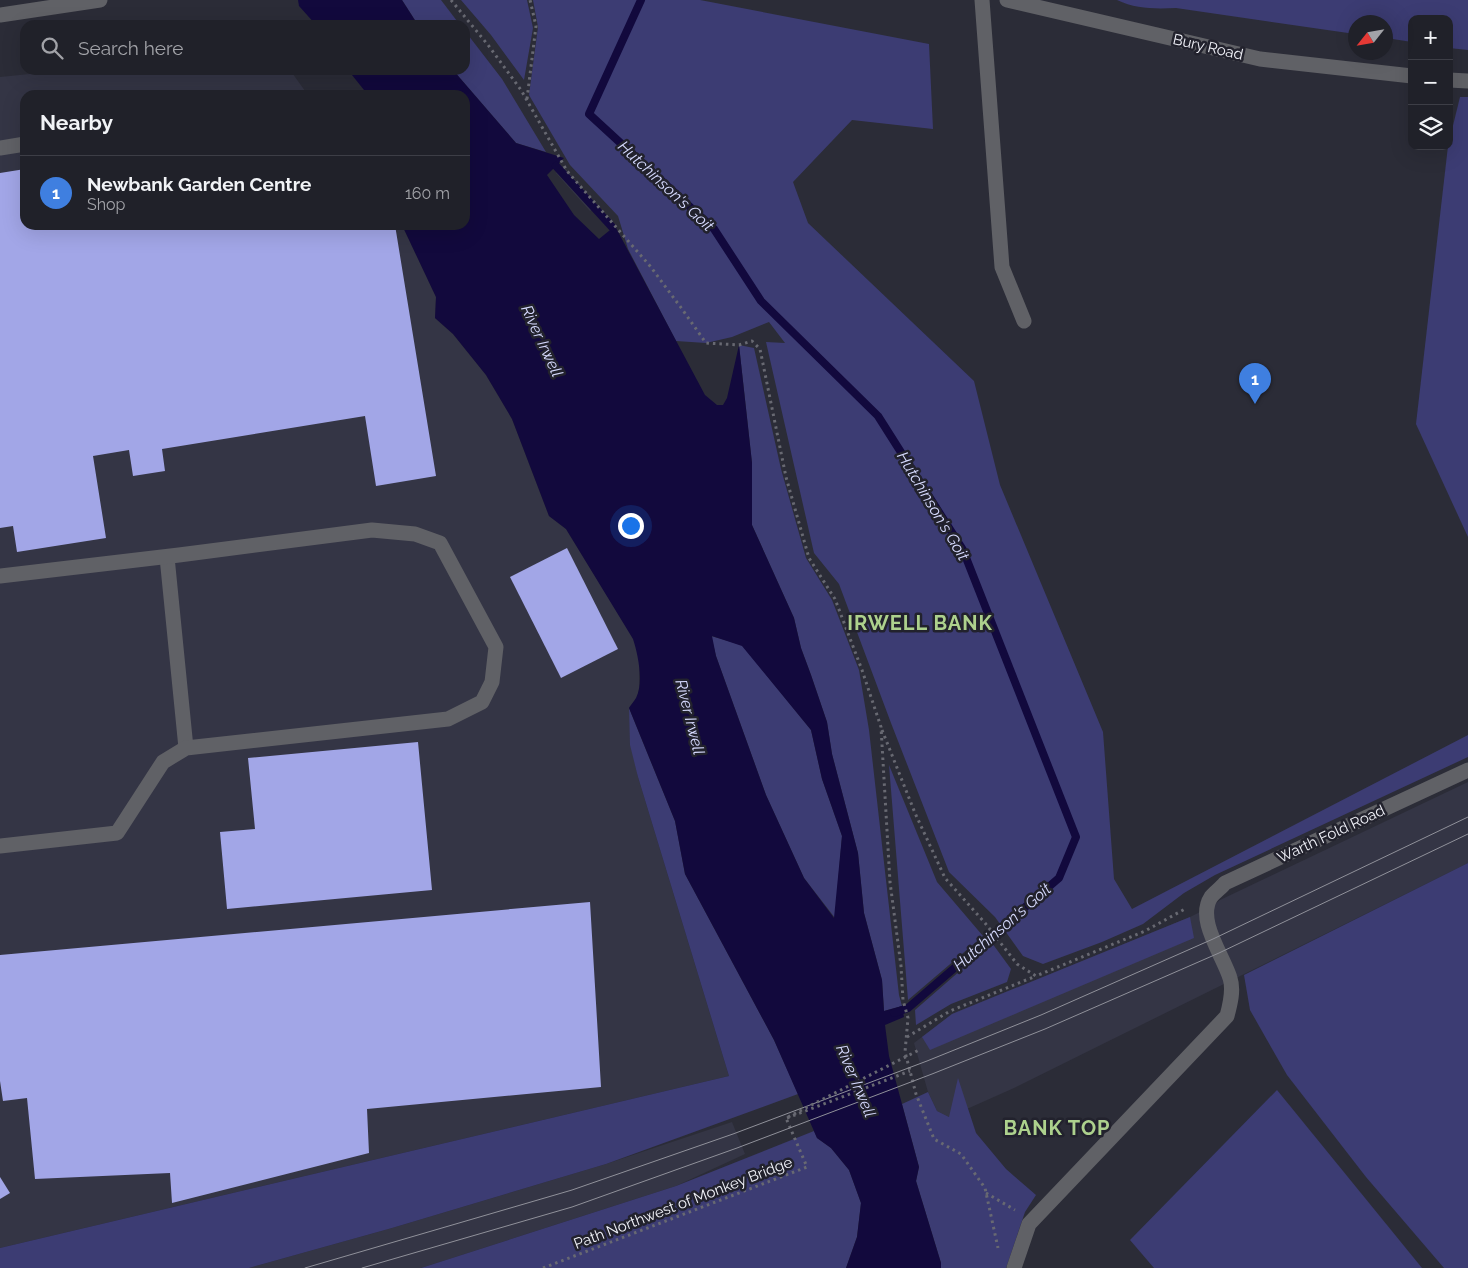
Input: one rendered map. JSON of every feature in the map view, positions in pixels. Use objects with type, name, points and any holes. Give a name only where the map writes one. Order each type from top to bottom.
[{"type":"street","points":[[0,15],[100,0]]},
{"type":"street","points":[[982,0],[1002,267],[1024,321]]},
{"type":"street","name":"Bury Road","points":[[1007,0],[1260,59],[1408,76]]},
{"type":"street","points":[[1453,80],[1468,81]]},
{"type":"street","points":[[0,148],[20,145]]},
{"type":"street","points":[[0,576],[167,557],[372,530],[415,534],[440,543],[496,647],[492,682],[482,702],[448,719],[186,748],[163,762],[117,833],[0,846]]},
{"type":"street","points":[[167,557],[186,748]]},
{"type":"street","name":"Warth Fold Road","points":[[1206,911],[1211,897],[1225,883],[1468,770]]},
{"type":"street","points":[[1014,1268],[1029,1224],[1227,1016],[1231,999],[1231,979],[1213,939],[1206,911]]},
{"type":"path","points":[[451,0],[467,20]]},
{"type":"path","points":[[526,99],[536,26],[530,0]]},
{"type":"path","points":[[470,23],[526,99],[568,171],[650,266],[706,343],[739,345],[752,340],[760,349],[786,477],[808,558],[835,599],[881,727],[915,813],[945,878],[985,923],[1017,964],[1036,976]]},
{"type":"path","points":[[881,727],[890,882],[901,966],[903,1000],[908,1018],[905,1052],[908,1071],[934,1139],[961,1154],[985,1188],[998,1251]]},
{"type":"path","points":[[906,1037],[950,1012],[1146,931],[1187,908],[1206,911]]},
{"type":"path","points":[[787,1118],[921,1049]]},
{"type":"path","points":[[787,1118],[908,1071]]},
{"type":"path","name":"Path Northwest of Monkey Bridge","points":[[543,1268],[807,1167],[787,1118]]},
{"type":"path","points":[[986,1192],[1033,1221]]},
{"type":"shaded area","points":[[402,0],[441,0],[456,20],[415,20]]},
{"type":"shaded area","points":[[461,0],[527,0],[533,28],[524,80],[491,35]]},
{"type":"shaded area","points":[[533,0],[700,0],[929,44],[933,129],[852,120],[793,182],[808,223],[974,381],[1000,485],[1103,732],[1114,879],[1132,909],[1468,735],[1468,757],[1215,875],[1184,893],[1143,924],[1043,964],[1023,956],[995,917],[949,872],[839,584],[814,553],[766,342],[785,343],[769,322],[732,337],[706,343],[676,341],[628,249],[618,216],[570,165],[529,95],[538,27]]},
{"type":"shaded area","points":[[1117,0],[1468,0],[1468,50],[1453,48],[1453,15],[1408,15],[1408,41],[1393,39],[1393,15],[1348,15],[1348,33],[1176,8],[1138,7]]},
{"type":"shaded area","points":[[470,37],[502,79],[546,152],[516,143],[457,75],[470,75]]},
{"type":"shaded area","points":[[20,75],[294,75],[304,90],[20,90],[20,230],[404,230],[436,297],[435,318],[453,334],[486,375],[512,419],[549,516],[566,529],[634,639],[639,658],[639,688],[637,698],[629,708],[638,777],[729,1076],[0,1248],[0,77]]},
{"type":"shaded area","points":[[1460,97],[1468,97],[1468,537],[1416,424],[1448,150],[1453,150],[1453,126]]},
{"type":"shaded area","points":[[563,166],[597,205],[590,211],[556,173]]},
{"type":"shaded area","points":[[739,345],[754,348],[781,469],[806,558],[832,600],[859,670],[869,730],[899,995],[902,1006],[884,1011],[882,980],[864,913],[858,853],[832,754],[827,722],[801,648],[794,618],[752,525],[752,463]]},
{"type":"shaded area","points":[[711,636],[742,645],[811,730],[822,779],[842,836],[835,918],[804,878],[766,795],[716,656]]},
{"type":"shaded area","points":[[629,708],[675,821],[685,874],[774,1040],[798,1094],[606,1164],[392,1228],[249,1268],[0,1268],[0,1248],[729,1076],[638,777],[630,745]]},
{"type":"shaded area","points":[[889,765],[937,882],[983,936],[908,1000]]},
{"type":"shaded area","points":[[1468,782],[1468,863],[1014,1088],[949,1117],[937,1111],[928,1092],[914,1043],[952,1014],[1190,917],[1220,900]]},
{"type":"shaded area","points":[[1468,863],[1468,1268],[1444,1268],[1366,1177],[1287,1075],[1250,1010],[1244,975]]},
{"type":"shaded area","points":[[1190,917],[1194,938],[930,1050],[922,1037],[952,1014]]},
{"type":"shaded area","points":[[992,943],[1011,969],[1007,982],[951,1004],[916,1025],[915,1010]]},
{"type":"shaded area","points":[[958,1078],[976,1133],[1006,1169],[1036,1195],[1025,1212],[1006,1268],[941,1268],[916,1181],[919,1167],[902,1104],[928,1092],[937,1111],[949,1117]]},
{"type":"shaded area","points":[[1277,1090],[1422,1268],[1154,1268],[1130,1240]]},
{"type":"shaded area","points":[[732,1122],[745,1154],[676,1186],[421,1268],[249,1268],[392,1228],[606,1164]]},
{"type":"shaded area","points":[[814,1131],[817,1138],[831,1148],[849,1170],[861,1203],[857,1237],[846,1268],[421,1268],[676,1186]]},
{"type":"water","points":[[298,0],[402,0],[415,20],[312,20],[299,6]]},
{"type":"water","name":"River Irwell","points":[[352,75],[457,75],[516,143],[564,158],[547,175],[574,215],[599,239],[615,226],[705,395],[717,405],[723,405],[727,398],[739,345],[752,463],[752,525],[794,618],[801,648],[827,722],[832,754],[858,853],[864,913],[882,980],[884,1011],[902,1006],[904,1017],[885,1025],[889,1056],[919,1167],[916,1181],[941,1268],[846,1268],[857,1237],[861,1203],[849,1170],[831,1148],[817,1138],[774,1040],[685,874],[675,821],[629,708],[636,698],[640,685],[637,652],[633,639],[566,529],[549,516],[512,419],[486,375],[453,334],[435,318],[436,297],[404,230],[470,230],[470,90],[364,90]],"holes":[[[712,636],[742,646],[811,730],[822,779],[842,836],[834,918],[804,878],[766,795],[716,656]]]},
{"type":"building","points":[[20,170],[20,230],[396,230],[436,476],[376,486],[365,416],[162,449],[165,471],[133,476],[129,450],[93,456],[106,538],[17,552],[13,526],[0,528],[0,173]]},
{"type":"building","points":[[567,548],[618,649],[561,678],[510,577]]},
{"type":"building","points":[[418,742],[432,890],[227,909],[220,832],[255,829],[248,758]]},
{"type":"building","points":[[590,902],[601,1087],[367,1109],[369,1153],[172,1203],[170,1173],[35,1179],[27,1098],[3,1101],[0,1081],[0,955]]},
{"type":"building","points":[[0,1177],[10,1193],[0,1199]]},
{"type":"waterway","name":"Hutchinson's Goit","points":[[641,0],[589,114],[714,229],[761,301],[878,416],[963,550],[1076,837],[1059,878],[908,1008],[894,1013]]},
{"type":"waterway","points":[[556,166],[612,227]]},
{"type":"tram line","points":[[305,1268],[572,1190],[733,1134],[927,1061],[1041,1015],[1213,939],[1468,817]]},
{"type":"tram line","points":[[362,1268],[572,1207],[737,1148],[932,1074],[1045,1029],[1219,953],[1468,834]]},
{"type":"place","name":"Newbank Garden Centre","points":[[1255,404]]},
{"type":"district","name":"IRWELL BANK","points":[[920,623]]},
{"type":"district","name":"BANK TOP","points":[[1057,1128]]}]
